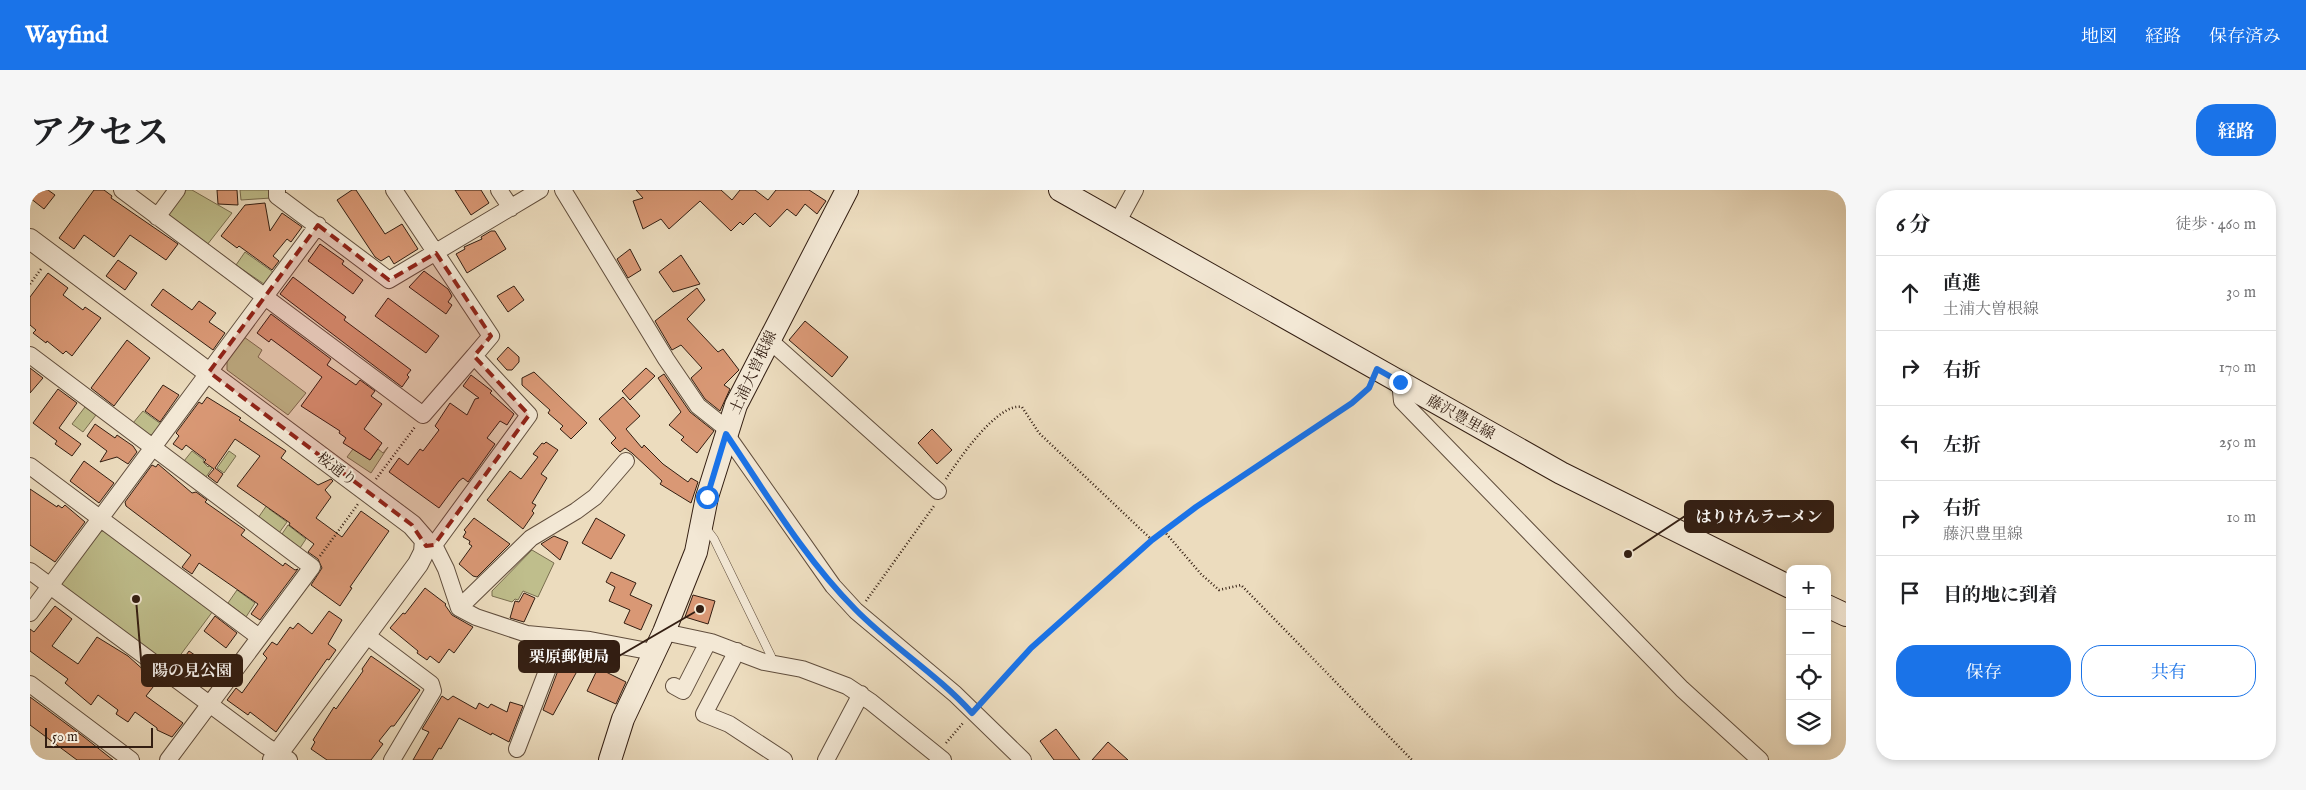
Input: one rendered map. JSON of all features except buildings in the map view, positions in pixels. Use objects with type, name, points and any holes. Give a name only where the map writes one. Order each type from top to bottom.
[{"type":"main road","name":"土浦大曽根線","points":[[610,760],[623,719],[652,652],[664,632],[696,552],[726,432],[736,405],[768,339],[847,190]]},
{"type":"main road","name":"藤沢豊里線","points":[[1060,190],[1561,473],[1786,585]]},
{"type":"main road","points":[[1831,608],[1846,615]]},
{"type":"street","points":[[122,190],[423,415],[491,336],[394,190]]},
{"type":"street","points":[[157,216],[177,190]]},
{"type":"street","points":[[277,190],[277,196],[389,280],[540,190]]},
{"type":"street","points":[[499,190],[510,208]]},
{"type":"street","points":[[563,190],[666,359],[698,406],[726,432],[832,586],[856,611],[955,694],[972,713],[1023,760]]},
{"type":"street","points":[[1117,223],[1135,190]]},
{"type":"street","points":[[30,613],[318,225]]},
{"type":"street","name":"桜通り","points":[[30,239],[412,526],[430,545]]},
{"type":"street","points":[[768,339],[938,491]]},
{"type":"street","points":[[30,355],[312,567],[168,760]]},
{"type":"street","points":[[30,571],[280,758],[430,545],[529,415],[474,356]]},
{"type":"street","points":[[1400,382],[1402,401],[1682,689],[1760,760]]},
{"type":"street","points":[[459,608],[531,538],[576,511],[595,497],[626,461]]},
{"type":"street","points":[[30,466],[260,637]]},
{"type":"street","points":[[430,545],[446,569],[459,608],[476,617],[526,634],[590,640],[652,652]]},
{"type":"street","points":[[664,632],[708,642],[772,663],[825,676],[861,694],[937,758]]},
{"type":"street","points":[[366,635],[431,684],[433,690],[392,760]]},
{"type":"street","points":[[517,749],[560,637]]},
{"type":"street","points":[[674,686],[683,691],[708,642]]},
{"type":"street","points":[[737,651],[704,714],[729,724],[784,760]]},
{"type":"street","points":[[30,684],[131,760]]},
{"type":"street","points":[[826,760],[861,694]]},
{"type":"lane","points":[[702,524],[714,539],[771,656],[772,663]]},
{"type":"path","points":[[30,284],[46,263]]},
{"type":"path","points":[[937,758],[972,713],[1031,648],[1152,540],[1196,507],[1352,403],[1369,388],[1377,369]]},
{"type":"path","points":[[856,611],[868,599],[938,499],[938,491],[976,437],[1010,407],[1022,407],[1039,433],[1152,540]]},
{"type":"path","points":[[374,482],[423,415]]},
{"type":"path","points":[[312,567],[361,500]]},
{"type":"path","points":[[1164,531],[1201,574],[1219,590],[1241,584],[1412,760]]},
{"type":"highlighted area","points":[[318,225],[389,280],[436,253],[491,336],[474,356],[529,415],[434,545],[426,546],[412,525],[209,372]]},
{"type":"shaded area","points":[[186,190],[192,190],[232,213],[207,245],[171,220],[169,212]]},
{"type":"shaded area","points":[[240,190],[270,190],[271,198],[241,200]]},
{"type":"shaded area","points":[[245,252],[273,272],[264,284],[236,265]]},
{"type":"shaded area","points":[[244,337],[262,350],[258,357],[306,393],[288,415],[227,370],[227,361]]},
{"type":"shaded area","points":[[85,407],[96,415],[83,432],[72,424]]},
{"type":"shaded area","points":[[143,411],[161,424],[155,434],[149,435],[133,423]]},
{"type":"shaded area","points":[[388,447],[371,473],[347,457],[353,449],[370,460],[378,449],[383,453]]},
{"type":"shaded area","points":[[192,451],[204,460],[203,462],[208,467],[210,465],[213,467],[206,477],[184,461]]},
{"type":"shaded area","points":[[229,451],[236,456],[224,473],[217,468]]},
{"type":"shaded area","points":[[267,505],[270,507],[269,509],[287,522],[279,533],[258,518]]},
{"type":"shaded area","points":[[288,525],[306,539],[300,548],[282,534]]},
{"type":"shaded area","points":[[105,530],[213,611],[170,669],[58,586],[100,532]]},
{"type":"shaded area","points":[[532,550],[554,563],[538,597],[523,591],[518,600],[515,599],[512,602],[492,596],[492,591]]},
{"type":"shaded area","points":[[237,590],[255,603],[246,617],[228,603]]},
{"type":"place","name":"はりけんラーメン","points":[[1628,554]]},
{"type":"place","name":"陽の見公園","points":[[136,599]]},
{"type":"place","name":"栗原郵便局","points":[[700,609]]},
{"type":"route","points":[[707,497],[726,434],[832,586],[856,611],[955,694],[972,713],[1031,648],[1152,540],[1196,507],[1352,403],[1369,388],[1377,369],[1400,382]]}]
